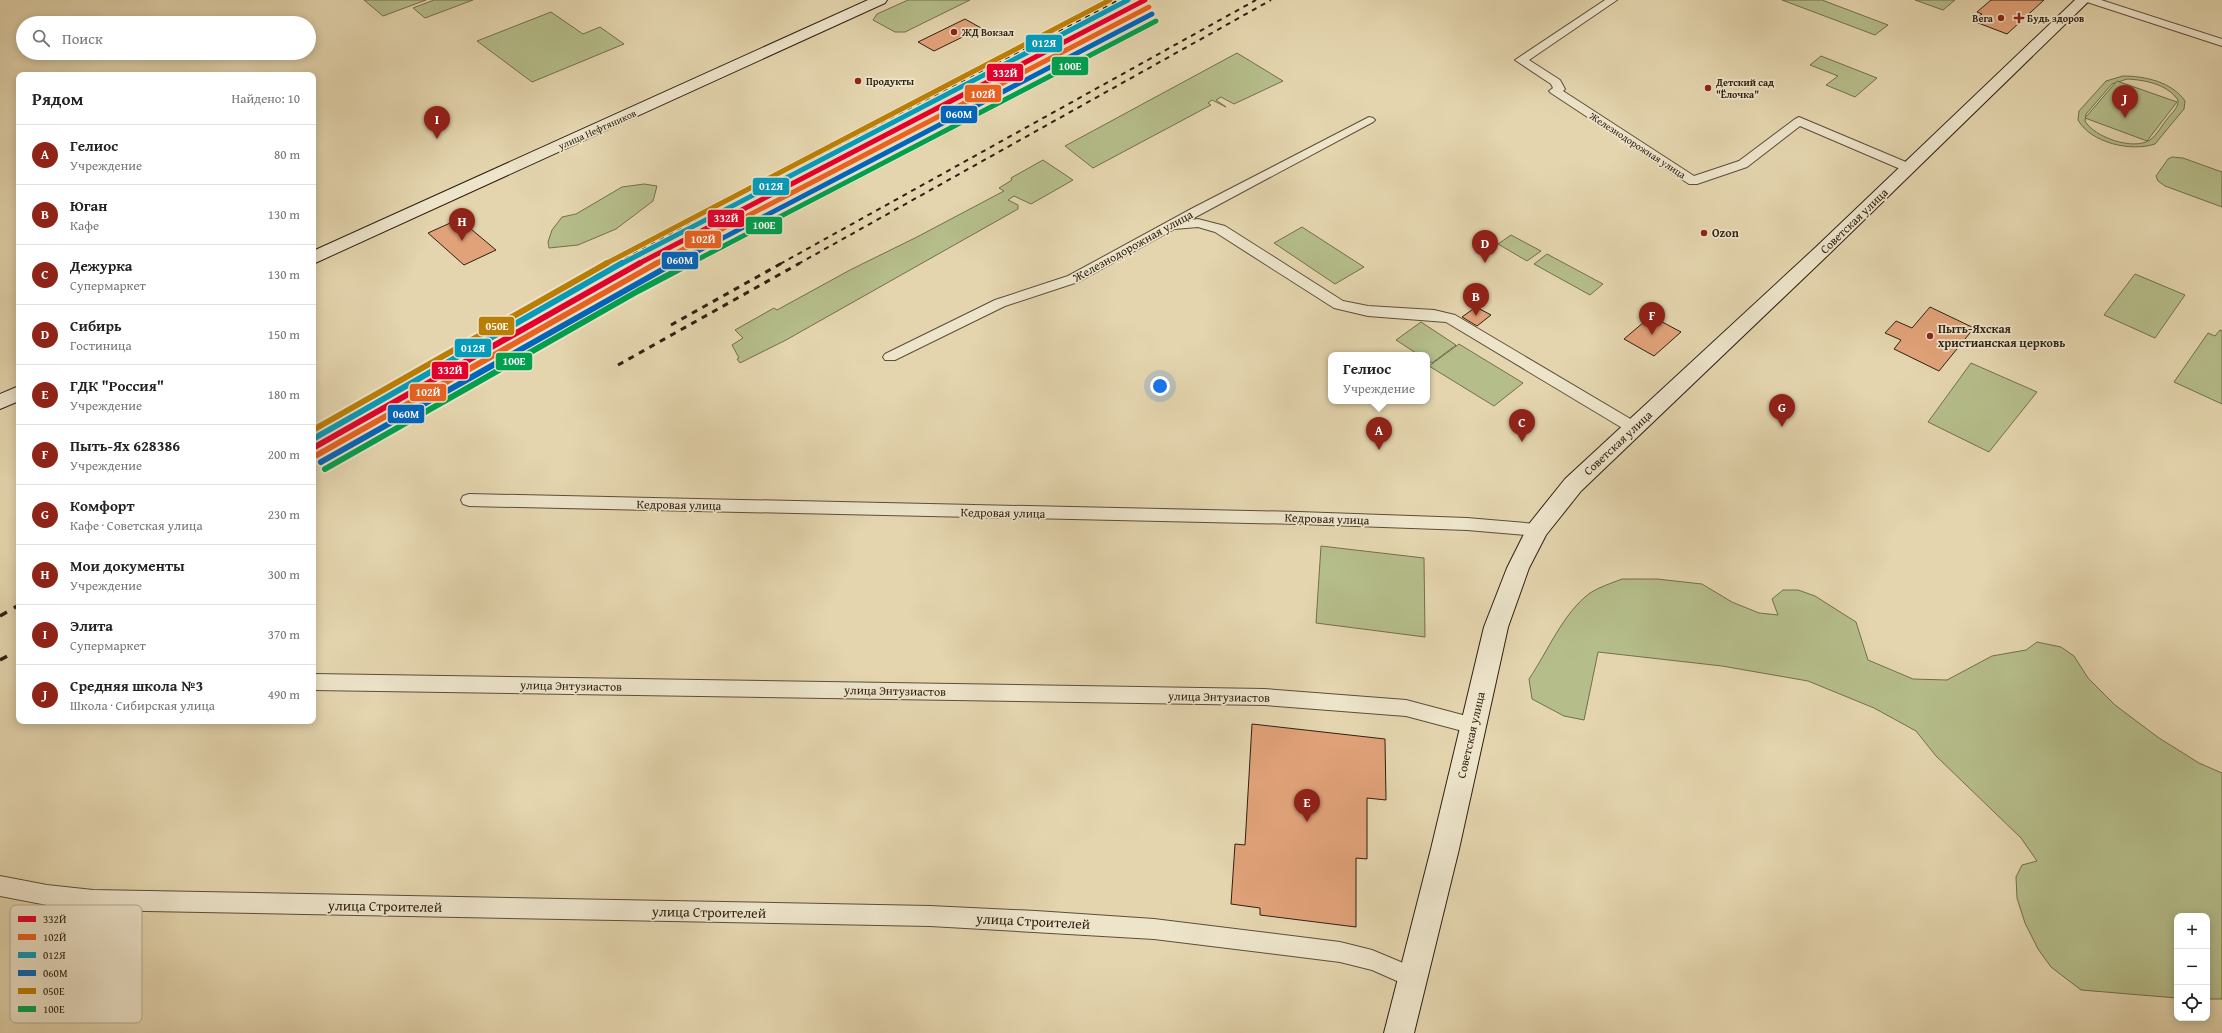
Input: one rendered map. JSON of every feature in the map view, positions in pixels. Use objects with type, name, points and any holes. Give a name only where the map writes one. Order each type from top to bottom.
[{"type":"street","name":"улица Нефтяников","points":[[316,257],[880,0]]},
{"type":"street","name":"Железнодорожная улица","points":[[1612,0],[1521,60],[1556,82],[1558,89],[1555,91],[1693,181],[1743,164],[1799,121],[1909,168]]},
{"type":"street","name":"Советская улица","points":[[1399,1033],[1474,726],[1496,628],[1506,597],[1527,548],[1537,530],[1573,485],[1909,168],[2083,0]]},
{"type":"street","points":[[2091,0],[2222,43]]},
{"type":"street","name":"Железнодорожная улица","points":[[890,357],[1000,303],[1073,279],[1369,120]]},
{"type":"street","points":[[1171,226],[1198,223],[1220,229],[1339,305],[1368,311],[1434,315],[1450,318],[1634,428]]},
{"type":"street","points":[[0,402],[16,394]]},
{"type":"street","name":"Кедровая улица","points":[[469,500],[1299,518],[1459,523],[1537,530]]},
{"type":"street","name":"улица Энтузиастов","points":[[316,682],[1264,697],[1406,708],[1474,726]]},
{"type":"street","name":"улица Строителей","points":[[0,886],[47,895],[93,900],[914,916],[1088,924],[1206,934],[1340,952],[1372,960],[1413,977]]},
{"type":"green space","points":[[364,0],[426,0],[383,16]]},
{"type":"green space","points":[[434,0],[473,0],[425,18],[413,8]]},
{"type":"green space","points":[[908,0],[970,0],[905,32],[895,32],[873,20],[877,14]]},
{"type":"green space","points":[[1782,0],[1822,0],[1888,25],[1875,35]]},
{"type":"green space","points":[[1915,0],[1955,0],[1943,10]]},
{"type":"green space","points":[[551,12],[583,34],[600,27],[624,44],[532,82],[477,41]]},
{"type":"green space","points":[[1237,53],[1283,81],[1234,104],[1221,97],[1216,100],[1226,107],[1212,100],[1208,103],[1211,105],[1093,168],[1065,146]]},
{"type":"green space","points":[[1821,56],[1877,78],[1855,97],[1826,85],[1838,76],[1810,65]]},
{"type":"green space","points":[[2123,76],[2131,76],[2157,81],[2180,94],[2185,101],[2184,109],[2155,144],[2135,147],[2112,144],[2092,135],[2078,120],[2079,111],[2106,81]],"holes":[[[2127,79],[2148,82],[2162,87],[2168,90],[2178,100],[2175,110],[2155,135],[2150,140],[2143,143],[2124,143],[2105,137],[2090,127],[2085,121],[2086,114],[2112,84]]]},
{"type":"green space","points":[[2117,81],[2177,102],[2147,141],[2085,118]]},
{"type":"green space","points":[[2172,157],[2183,158],[2222,172],[2222,207],[2165,186],[2158,181],[2156,176],[2168,159]]},
{"type":"green space","points":[[1043,160],[1073,180],[1031,204],[1014,196],[1008,200],[1018,205],[1018,209],[786,340],[740,363],[737,359],[739,358],[732,345],[743,338],[735,330],[774,308],[777,310],[850,270],[917,237],[1004,191],[999,188],[1012,180],[1011,178]]},
{"type":"green space","points":[[644,184],[657,186],[653,201],[616,229],[578,245],[549,248],[548,242],[552,230],[562,217],[576,214],[622,187]]},
{"type":"green space","points":[[1302,227],[1364,267],[1335,284],[1274,243]]},
{"type":"green space","points":[[1511,235],[1541,251],[1527,261],[1498,244]]},
{"type":"green space","points":[[1547,254],[1603,284],[1590,295],[1534,264]]},
{"type":"green space","points":[[2135,274],[2185,295],[2155,338],[2104,315]]},
{"type":"green space","points":[[1421,322],[1456,345],[1432,363],[1430,362],[1430,352],[1414,352],[1396,340]]},
{"type":"green space","points":[[2220,330],[2222,331],[2222,404],[2174,382],[2208,333],[2215,336]]},
{"type":"green space","points":[[1459,344],[1523,383],[1494,406],[1430,365]]},
{"type":"green space","points":[[1971,363],[2037,392],[1989,452],[1928,422]]},
{"type":"green space","points":[[1321,546],[1424,558],[1425,637],[1316,623]]},
{"type":"green space","points":[[1622,579],[1657,579],[1702,584],[1732,602],[1759,613],[1778,615],[1772,599],[1783,590],[1798,590],[1815,596],[1856,622],[1868,660],[1913,679],[1947,680],[1992,656],[2026,650],[2037,642],[2061,647],[2074,656],[2088,678],[2115,705],[2159,738],[2199,763],[2222,773],[2222,999],[2210,999],[2210,913],[2174,913],[2174,998],[2081,990],[2051,967],[2038,949],[2025,923],[2017,898],[2016,877],[2022,865],[2037,861],[2021,838],[1936,756],[1916,731],[1874,708],[1808,681],[1722,666],[1598,652],[1584,720],[1564,716],[1532,699],[1529,679],[1556,633],[1580,601],[1601,587]]},
{"type":"building","name":"Вега","points":[[1991,0],[2044,0],[2007,34],[1973,21],[1982,14],[1977,12]]},
{"type":"building","points":[[965,19],[981,28],[934,51],[918,42]]},
{"type":"building","points":[[459,219],[496,250],[464,265],[428,233]]},
{"type":"building","points":[[1476,307],[1491,315],[1477,326],[1462,317]]},
{"type":"building","name":"Пыть-Яхская христианская церковь","points":[[1930,307],[1974,328],[1939,371],[1894,349],[1901,340],[1885,333],[1896,321],[1912,328]]},
{"type":"building","points":[[1651,316],[1681,332],[1654,356],[1624,339]]},
{"type":"building","points":[[1252,724],[1385,739],[1386,800],[1367,798],[1367,859],[1356,858],[1356,927],[1260,915],[1260,908],[1231,904],[1235,844],[1245,845]]},
{"type":"railway","points":[[616,264],[719,206],[1119,0]]},
{"type":"railway","points":[[780,264],[1256,0]]},
{"type":"railway","points":[[798,264],[1271,0]]},
{"type":"railway","points":[[316,435],[618,263]]},
{"type":"railway","points":[[671,325],[782,263]]},
{"type":"railway","points":[[618,365],[800,263]]},
{"type":"railway","points":[[0,616],[16,607]]},
{"type":"railway","points":[[0,660],[11,654]]},
{"type":"transit line","name":"050Е","points":[[316,428],[620,256],[1110,0]]},
{"type":"transit line","name":"012Я","points":[[316,437],[623,263],[1128,0]]},
{"type":"transit line","name":"332Й","points":[[316,446],[627,270],[1145,0]]},
{"type":"transit line","name":"102Й","points":[[317,455],[631,277],[1149,7]]},
{"type":"transit line","name":"060М","points":[[321,462],[635,284],[1152,14]]},
{"type":"transit line","name":"100Е","points":[[325,469],[638,291],[1156,21]]},
{"type":"place","name":"Вега","points":[[2001,18]]},
{"type":"place","name":"Будь здоров","points":[[2019,18]]},
{"type":"place","name":"ЖД Вокзал","points":[[954,32]]},
{"type":"place","name":"Продукты","points":[[858,81]]},
{"type":"place","name":"Детский сад \"Ёлочка\"","points":[[1708,88]]},
{"type":"place","name":"Средняя школа №3","points":[[2125,118]]},
{"type":"place","name":"Элита","points":[[437,139]]},
{"type":"place","name":"Ozon","points":[[1704,233]]},
{"type":"place","name":"Мои документы","points":[[462,241]]},
{"type":"place","name":"Сибирь","points":[[1485,263]]},
{"type":"place","name":"Юган","points":[[1476,316]]},
{"type":"place","name":"Пыть-Ях 628386","points":[[1652,335]]},
{"type":"place","name":"Пыть-Яхская христианская церковь","points":[[1930,336]]},
{"type":"place","name":"Комфорт","points":[[1782,427]]},
{"type":"place","name":"Дежурка","points":[[1522,442]]},
{"type":"place","name":"Гелиос","points":[[1379,450]]},
{"type":"place","name":"ГДК \"Россия\"","points":[[1307,822]]}]
